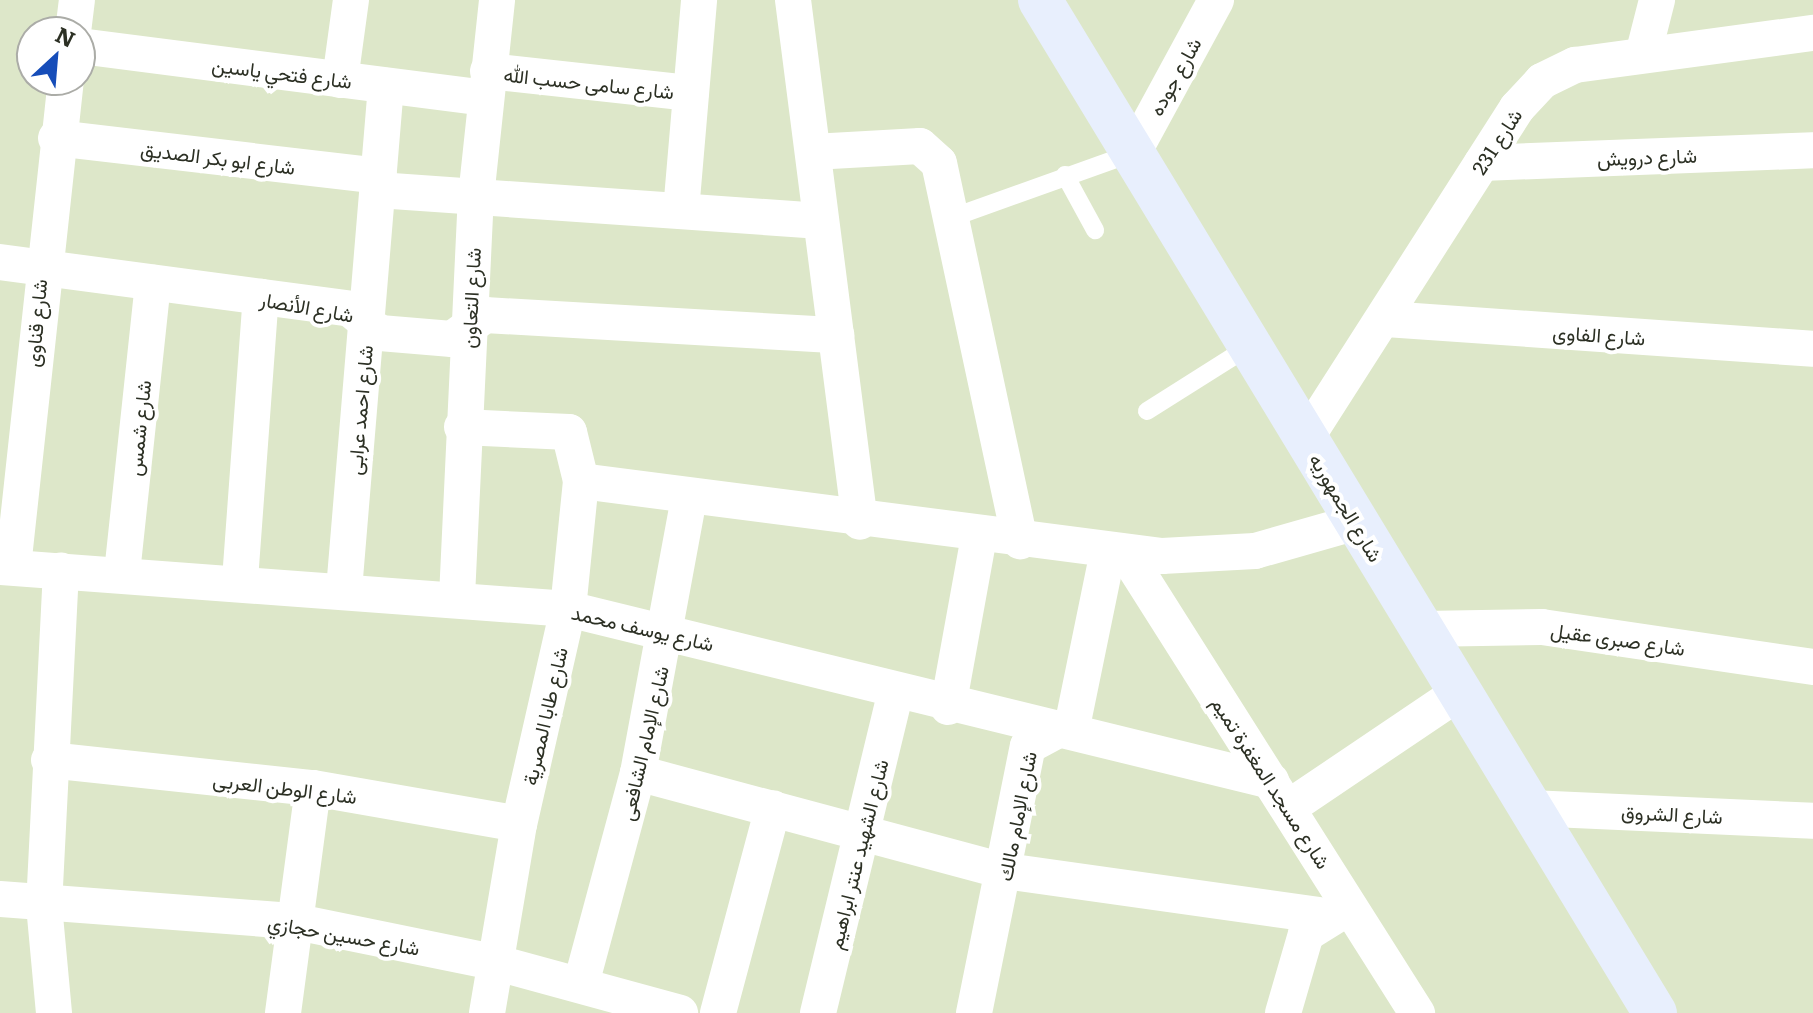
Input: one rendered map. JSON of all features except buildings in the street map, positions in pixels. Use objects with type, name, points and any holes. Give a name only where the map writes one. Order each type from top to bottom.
[{"type":"main road","name":"شارع الجمهوريه","points":[[1040,0],[1655,1013]]},
{"type":"street","points":[[340,80],[351,0]]},
{"type":"street","name":"شارع التعاون","points":[[457,597],[462,427],[476,197],[497,0]]},
{"type":"street","points":[[681,211],[699,0]]},
{"type":"street","points":[[793,0],[860,522]]},
{"type":"street","name":"شارع جوده","points":[[1133,153],[1216,0]]},
{"type":"street","points":[[1643,55],[1657,0]]},
{"type":"street","name":"شارع 231","points":[[1306,438],[1386,319],[1482,163],[1542,81],[1575,65],[1812,30]]},
{"type":"street","name":"شارع فتحي ياسين","points":[[96,48],[386,86],[486,84]]},
{"type":"street","name":"شارع سامى حسب الله","points":[[486,84],[691,93]]},
{"type":"street","name":"شارع احمد عرابى","points":[[344,590],[386,86]]},
{"type":"street","name":"شارع قناوى","points":[[7,567],[40,268],[63,96]]},
{"type":"street","name":"شارع ابو بكر الصديق","points":[[56,138],[476,197],[821,221]]},
{"type":"street","points":[[813,152],[928,149],[939,163],[1020,541]]},
{"type":"street","name":"شارع درويش","points":[[1482,163],[1813,150]]},
{"type":"street","name":"شارع الأنصار","points":[[0,262],[350,309],[380,333],[452,339],[485,315],[836,335]]},
{"type":"street","name":"شارع شمس","points":[[122,573],[153,283]]},
{"type":"street","points":[[240,580],[261,297]]},
{"type":"street","name":"شارع الفاوى","points":[[1386,319],[1813,349]]},
{"type":"street","name":"شارع طابا المصرية","points":[[462,427],[569,432],[581,481],[568,609],[519,824],[487,1013]]},
{"type":"street","points":[[581,481],[860,522],[1116,552],[1255,551],[1357,522]]},
{"type":"street","name":"شارع الإمام الشافعى","points":[[581,984],[638,773],[668,630],[689,499]]},
{"type":"street","points":[[948,707],[979,536]]},
{"type":"street","name":"شارع الإمام مالك","points":[[974,1013],[1028,746],[1073,722],[1116,552]]},
{"type":"street","name":"شارع مسجد المغفرة تميم","points":[[1116,552],[1279,794],[1342,912],[1417,1013]]},
{"type":"street","name":"شارع يوسف محمد","points":[[7,567],[240,580],[568,609],[668,630],[895,695],[1053,731],[1279,794]]},
{"type":"street","points":[[54,1013],[44,906],[61,570]]},
{"type":"street","name":"شارع صبرى عقيل","points":[[1422,629],[1542,627],[1813,667]]},
{"type":"street","points":[[1279,794],[1460,692]]},
{"type":"street","name":"شارع الشهيد عنتر ابراهيم","points":[[818,1013],[895,695]]},
{"type":"street","name":"شارع الوطن العربى","points":[[49,760],[313,788],[519,824]]},
{"type":"street","points":[[638,773],[1005,871],[1342,912]]},
{"type":"street","points":[[283,1013],[292,921],[313,788]]},
{"type":"street","points":[[718,1013],[773,808]]},
{"type":"street","name":"شارع الشروق","points":[[1530,808],[1813,821]]},
{"type":"street","name":"شارع حسين حجازي","points":[[0,899],[44,906],[292,921],[494,962],[680,1013]]},
{"type":"street","points":[[1283,1013],[1306,934],[1342,912]]},
{"type":"lane","points":[[951,218],[1133,153]]},
{"type":"lane","points":[[1065,175],[1095,230]]},
{"type":"lane","points":[[1147,411],[1250,346]]}]
